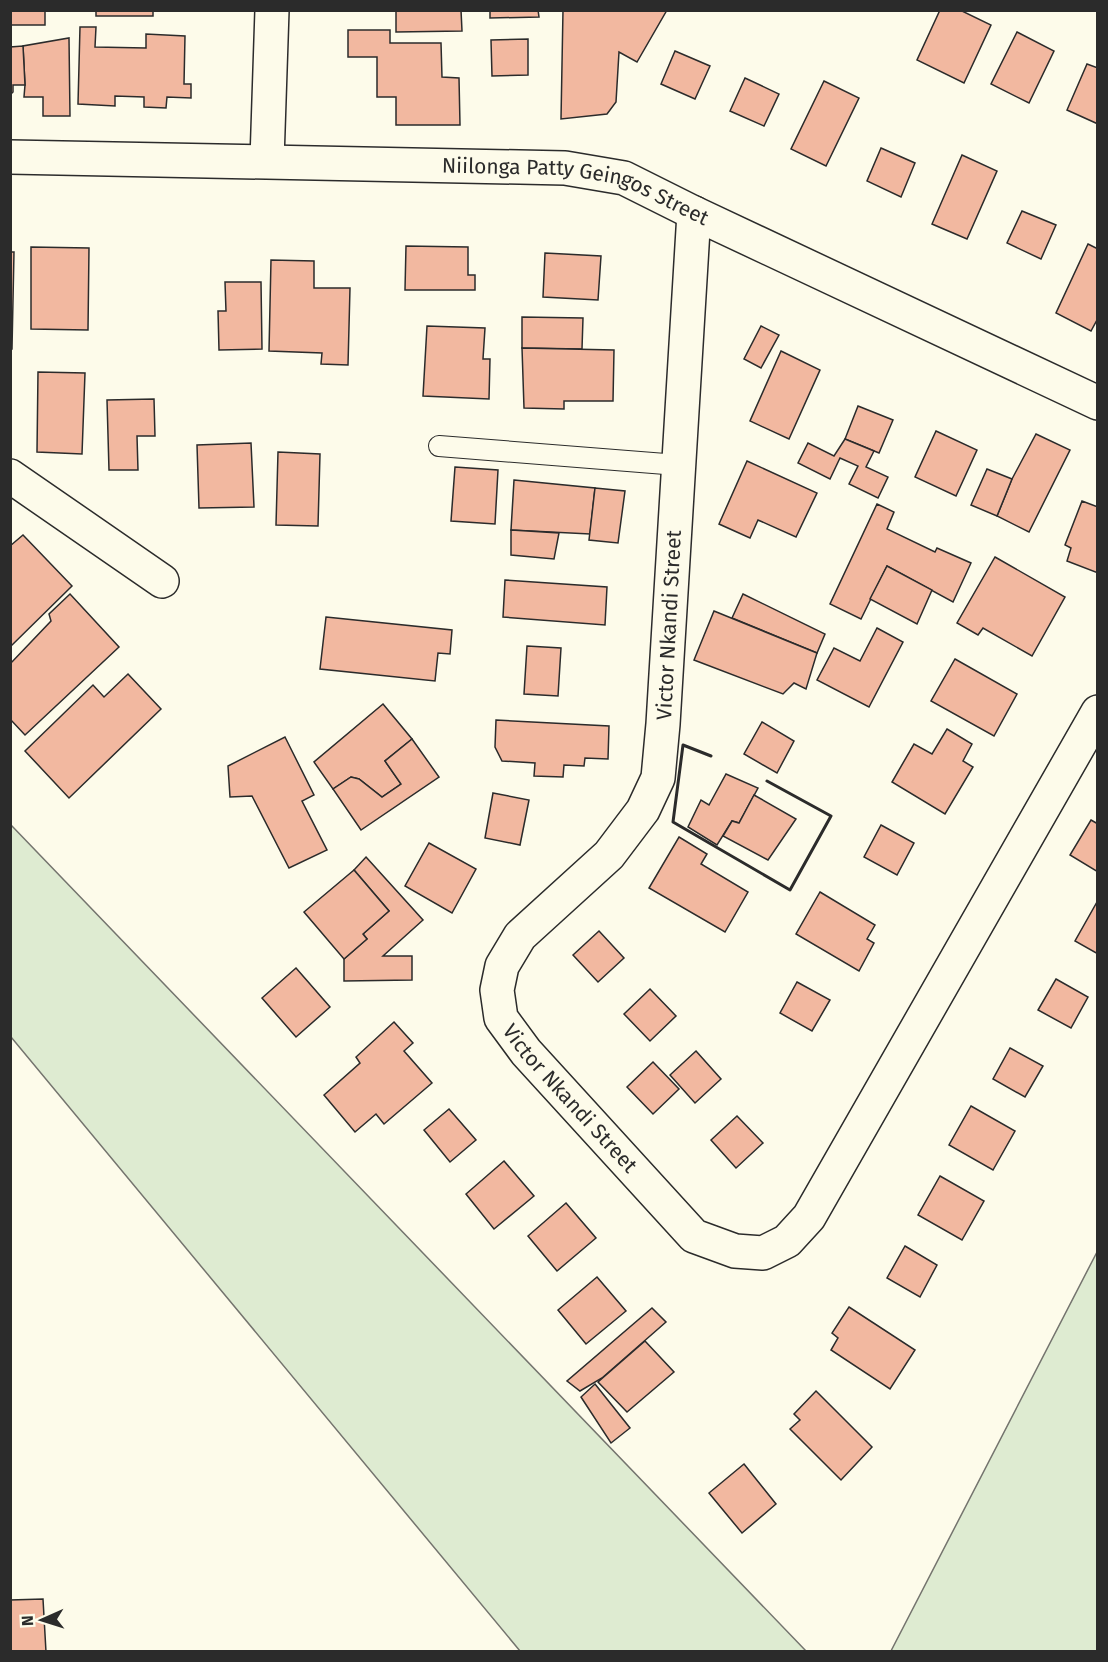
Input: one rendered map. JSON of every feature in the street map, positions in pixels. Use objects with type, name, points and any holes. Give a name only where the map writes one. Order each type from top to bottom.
[{"type":"street","points":[[267,160],[272,10]]},
{"type":"street","name":"Niilonga Patty Geingos Street","points":[[10,157],[267,160],[565,168],[624,178],[693,213],[1098,403]]},
{"type":"street","name":"Victor Nkandi Street","points":[[693,213],[658,778],[643,810],[609,855],[520,936],[502,966],[497,990],[501,1018],[526,1052],[694,1236],[735,1251],[764,1252],[787,1241],[809,1217],[1098,712]]},
{"type":"street","points":[[10,476],[162,581]]},
{"type":"lane","points":[[439,446],[678,465]]},
{"type":"green space","points":[[11,825],[806,1651],[520,1651],[11,1037]]},
{"type":"green space","points":[[1097,1252],[1097,1651],[891,1651]]},
{"type":"building","points":[[10,10],[45,10],[45,25],[10,25]]},
{"type":"building","points":[[96,10],[153,10],[153,16],[96,16]]},
{"type":"building","points":[[396,10],[461,10],[462,31],[396,32]]},
{"type":"building","points":[[490,10],[538,10],[539,17],[490,18]]},
{"type":"building","points":[[563,10],[667,10],[637,62],[619,52],[616,102],[607,114],[561,119]]},
{"type":"building","points":[[940,10],[960,10],[991,25],[964,83],[917,60]]},
{"type":"building","points":[[80,27],[96,27],[95,47],[146,48],[146,34],[185,36],[184,84],[191,84],[191,98],[167,97],[166,108],[144,107],[144,97],[115,96],[115,106],[78,104]]},
{"type":"building","points":[[348,30],[390,30],[390,43],[441,43],[442,77],[459,78],[460,125],[396,125],[396,97],[377,97],[377,57],[348,57]]},
{"type":"building","points":[[1017,32],[1054,51],[1029,103],[991,84]]},
{"type":"building","points":[[69,38],[70,116],[43,116],[43,97],[24,97],[23,46]]},
{"type":"building","points":[[528,39],[528,75],[492,76],[491,40]]},
{"type":"building","points":[[23,46],[25,85],[13,85],[13,92],[10,95],[10,47]]},
{"type":"building","points":[[675,51],[710,66],[695,99],[661,84]]},
{"type":"building","points":[[1087,64],[1098,68],[1098,124],[1067,110]]},
{"type":"building","points":[[745,78],[779,94],[764,126],[730,111]]},
{"type":"building","points":[[824,81],[859,98],[826,166],[791,149]]},
{"type":"building","points":[[881,148],[915,163],[901,197],[867,181]]},
{"type":"building","points":[[962,155],[997,171],[967,239],[932,224]]},
{"type":"building","points":[[1022,211],[1056,225],[1041,259],[1007,243]]},
{"type":"building","points":[[1088,244],[1098,249],[1098,318],[1091,331],[1056,313]]},
{"type":"building","points":[[406,246],[468,247],[468,275],[475,275],[475,290],[405,290]]},
{"type":"building","points":[[31,247],[89,248],[88,330],[31,329]]},
{"type":"building","points":[[10,252],[14,252],[12,349],[10,349]]},
{"type":"building","points":[[545,253],[601,256],[598,300],[543,297]]},
{"type":"building","points":[[271,260],[314,261],[314,288],[350,288],[348,365],[321,364],[322,353],[269,351]]},
{"type":"building","points":[[225,282],[261,282],[262,349],[219,350],[218,311],[226,311]]},
{"type":"building","points":[[522,317],[583,318],[582,349],[522,348]]},
{"type":"building","points":[[427,326],[485,328],[483,359],[490,359],[489,399],[423,396]]},
{"type":"building","points":[[761,326],[779,335],[761,368],[744,359]]},
{"type":"building","points":[[522,348],[614,350],[613,401],[564,401],[564,409],[524,408]]},
{"type":"building","points":[[781,351],[820,370],[789,439],[750,421]]},
{"type":"building","points":[[38,372],[85,373],[82,454],[37,452]]},
{"type":"building","points":[[154,399],[155,436],[137,436],[138,470],[109,470],[107,400]]},
{"type":"building","points":[[858,406],[893,420],[879,453],[845,439]]},
{"type":"building","points":[[936,431],[977,450],[956,496],[915,477]]},
{"type":"building","points":[[1036,434],[1070,450],[1029,532],[997,516],[1012,479]]},
{"type":"building","points":[[845,439],[874,451],[866,467],[888,477],[878,498],[849,484],[858,466],[840,458],[830,479],[798,463],[808,443],[834,456]]},
{"type":"building","points":[[251,443],[254,507],[199,508],[197,445]]},
{"type":"building","points":[[278,452],[320,454],[318,526],[276,525]]},
{"type":"building","points":[[747,461],[817,493],[796,537],[758,520],[750,538],[719,524]]},
{"type":"building","points":[[455,467],[498,470],[495,524],[451,521]]},
{"type":"building","points":[[987,469],[1012,479],[997,516],[971,505]]},
{"type":"building","points":[[514,480],[595,488],[590,534],[511,530]]},
{"type":"building","points":[[595,488],[625,491],[618,543],[589,540]]},
{"type":"building","points":[[1082,501],[1098,507],[1098,573],[1067,561],[1071,548],[1065,545]]},
{"type":"building","points":[[877,504],[894,512],[887,529],[935,552],[937,548],[971,563],[953,602],[887,566],[861,619],[830,604]]},
{"type":"building","points":[[511,530],[559,533],[554,559],[511,555]]},
{"type":"building","points":[[23,535],[72,586],[10,647],[10,546]]},
{"type":"building","points":[[995,557],[1065,597],[1032,656],[983,628],[978,635],[957,623]]},
{"type":"building","points":[[887,566],[932,590],[917,624],[870,599]]},
{"type":"building","points":[[505,580],[607,587],[605,625],[503,617]]},
{"type":"building","points":[[70,594],[119,647],[25,735],[10,719],[10,664],[51,621],[49,614]]},
{"type":"building","points":[[743,594],[825,634],[817,653],[732,618]]},
{"type":"building","points":[[714,611],[817,653],[806,689],[794,683],[783,694],[694,660]]},
{"type":"building","points":[[326,617],[452,630],[450,654],[438,653],[435,681],[320,669]]},
{"type":"building","points":[[877,628],[903,642],[869,707],[817,680],[834,648],[860,661]]},
{"type":"building","points":[[527,646],[561,648],[558,696],[524,694]]},
{"type":"building","points":[[955,659],[1017,694],[994,736],[931,701]]},
{"type":"building","points":[[128,674],[161,709],[69,798],[25,751],[93,685],[104,697]]},
{"type":"building","points":[[383,704],[412,739],[385,761],[401,784],[382,797],[359,779],[351,777],[333,789],[314,762]]},
{"type":"building","points":[[496,720],[609,726],[608,759],[585,758],[584,766],[564,765],[563,777],[534,776],[535,763],[502,761],[495,747]]},
{"type":"building","points":[[762,722],[794,741],[777,773],[744,754]]},
{"type":"building","points":[[947,729],[972,744],[963,761],[973,767],[945,814],[892,782],[914,744],[932,754]]},
{"type":"building","points":[[285,737],[314,795],[302,801],[327,850],[289,868],[252,796],[230,797],[228,766]]},
{"type":"building","points":[[412,739],[439,777],[361,830],[333,789],[351,777],[359,779],[382,797],[401,784],[385,761]]},
{"type":"building","points":[[726,774],[758,788],[739,823],[732,821],[717,845],[688,827],[701,800],[709,805]]},
{"type":"building","points":[[493,793],[529,800],[520,845],[485,838]]},
{"type":"building","points":[[754,795],[796,819],[768,860],[723,836],[732,821],[739,823]]},
{"type":"building","points":[[1091,820],[1098,824],[1098,872],[1070,855]]},
{"type":"building","points":[[881,825],[914,843],[897,875],[864,857]]},
{"type":"building","points":[[679,837],[707,854],[701,864],[748,892],[725,932],[649,888]]},
{"type":"building","points":[[429,843],[476,869],[452,913],[405,886]]},
{"type":"building","points":[[366,857],[423,920],[383,956],[412,956],[412,980],[344,981],[344,959],[367,939],[363,934],[389,911],[354,870]]},
{"type":"building","points":[[354,870],[389,911],[363,934],[367,939],[344,959],[304,912]]},
{"type":"building","points":[[820,892],[875,925],[867,939],[874,943],[859,971],[796,934]]},
{"type":"building","points":[[1098,902],[1098,954],[1075,941]]},
{"type":"building","points":[[599,931],[624,958],[598,982],[573,955]]},
{"type":"building","points":[[296,968],[330,1007],[296,1037],[262,998]]},
{"type":"building","points":[[1056,979],[1088,997],[1071,1028],[1038,1010]]},
{"type":"building","points":[[797,982],[830,1000],[812,1031],[780,1013]]},
{"type":"building","points":[[650,989],[676,1016],[650,1041],[624,1014]]},
{"type":"building","points":[[394,1022],[413,1043],[404,1051],[432,1083],[384,1124],[376,1114],[355,1132],[324,1095],[360,1063],[356,1057]]},
{"type":"building","points":[[1010,1048],[1043,1066],[1025,1097],[993,1079]]},
{"type":"building","points":[[696,1051],[721,1079],[695,1103],[670,1075]]},
{"type":"building","points":[[653,1062],[679,1089],[653,1114],[627,1087]]},
{"type":"building","points":[[971,1106],[1015,1131],[993,1170],[949,1145]]},
{"type":"building","points":[[449,1109],[476,1140],[450,1162],[424,1130]]},
{"type":"building","points":[[737,1116],[763,1143],[736,1168],[711,1140]]},
{"type":"building","points":[[504,1161],[534,1196],[494,1229],[466,1194]]},
{"type":"building","points":[[940,1176],[984,1201],[962,1240],[918,1215]]},
{"type":"building","points":[[566,1203],[596,1238],[557,1271],[528,1236]]},
{"type":"building","points":[[905,1246],[937,1265],[920,1297],[887,1278]]},
{"type":"building","points":[[597,1277],[626,1311],[586,1344],[558,1310]]},
{"type":"building","points":[[849,1307],[915,1350],[890,1389],[831,1350],[838,1338],[832,1333]]},
{"type":"building","points":[[652,1308],[666,1322],[602,1378],[580,1391],[567,1381]]},
{"type":"building","points":[[645,1341],[674,1372],[627,1412],[598,1382]]},
{"type":"building","points":[[595,1384],[630,1428],[611,1443],[581,1397]]},
{"type":"building","points":[[816,1391],[872,1447],[841,1480],[790,1429],[800,1420],[794,1414]]},
{"type":"building","points":[[744,1464],[776,1504],[742,1533],[709,1493]]},
{"type":"building","points":[[43,1599],[46,1652],[10,1652],[10,1600]]},
{"type":"wall","points":[[711,756],[683,745],[673,822],[790,890],[831,816],[767,781]]}]
